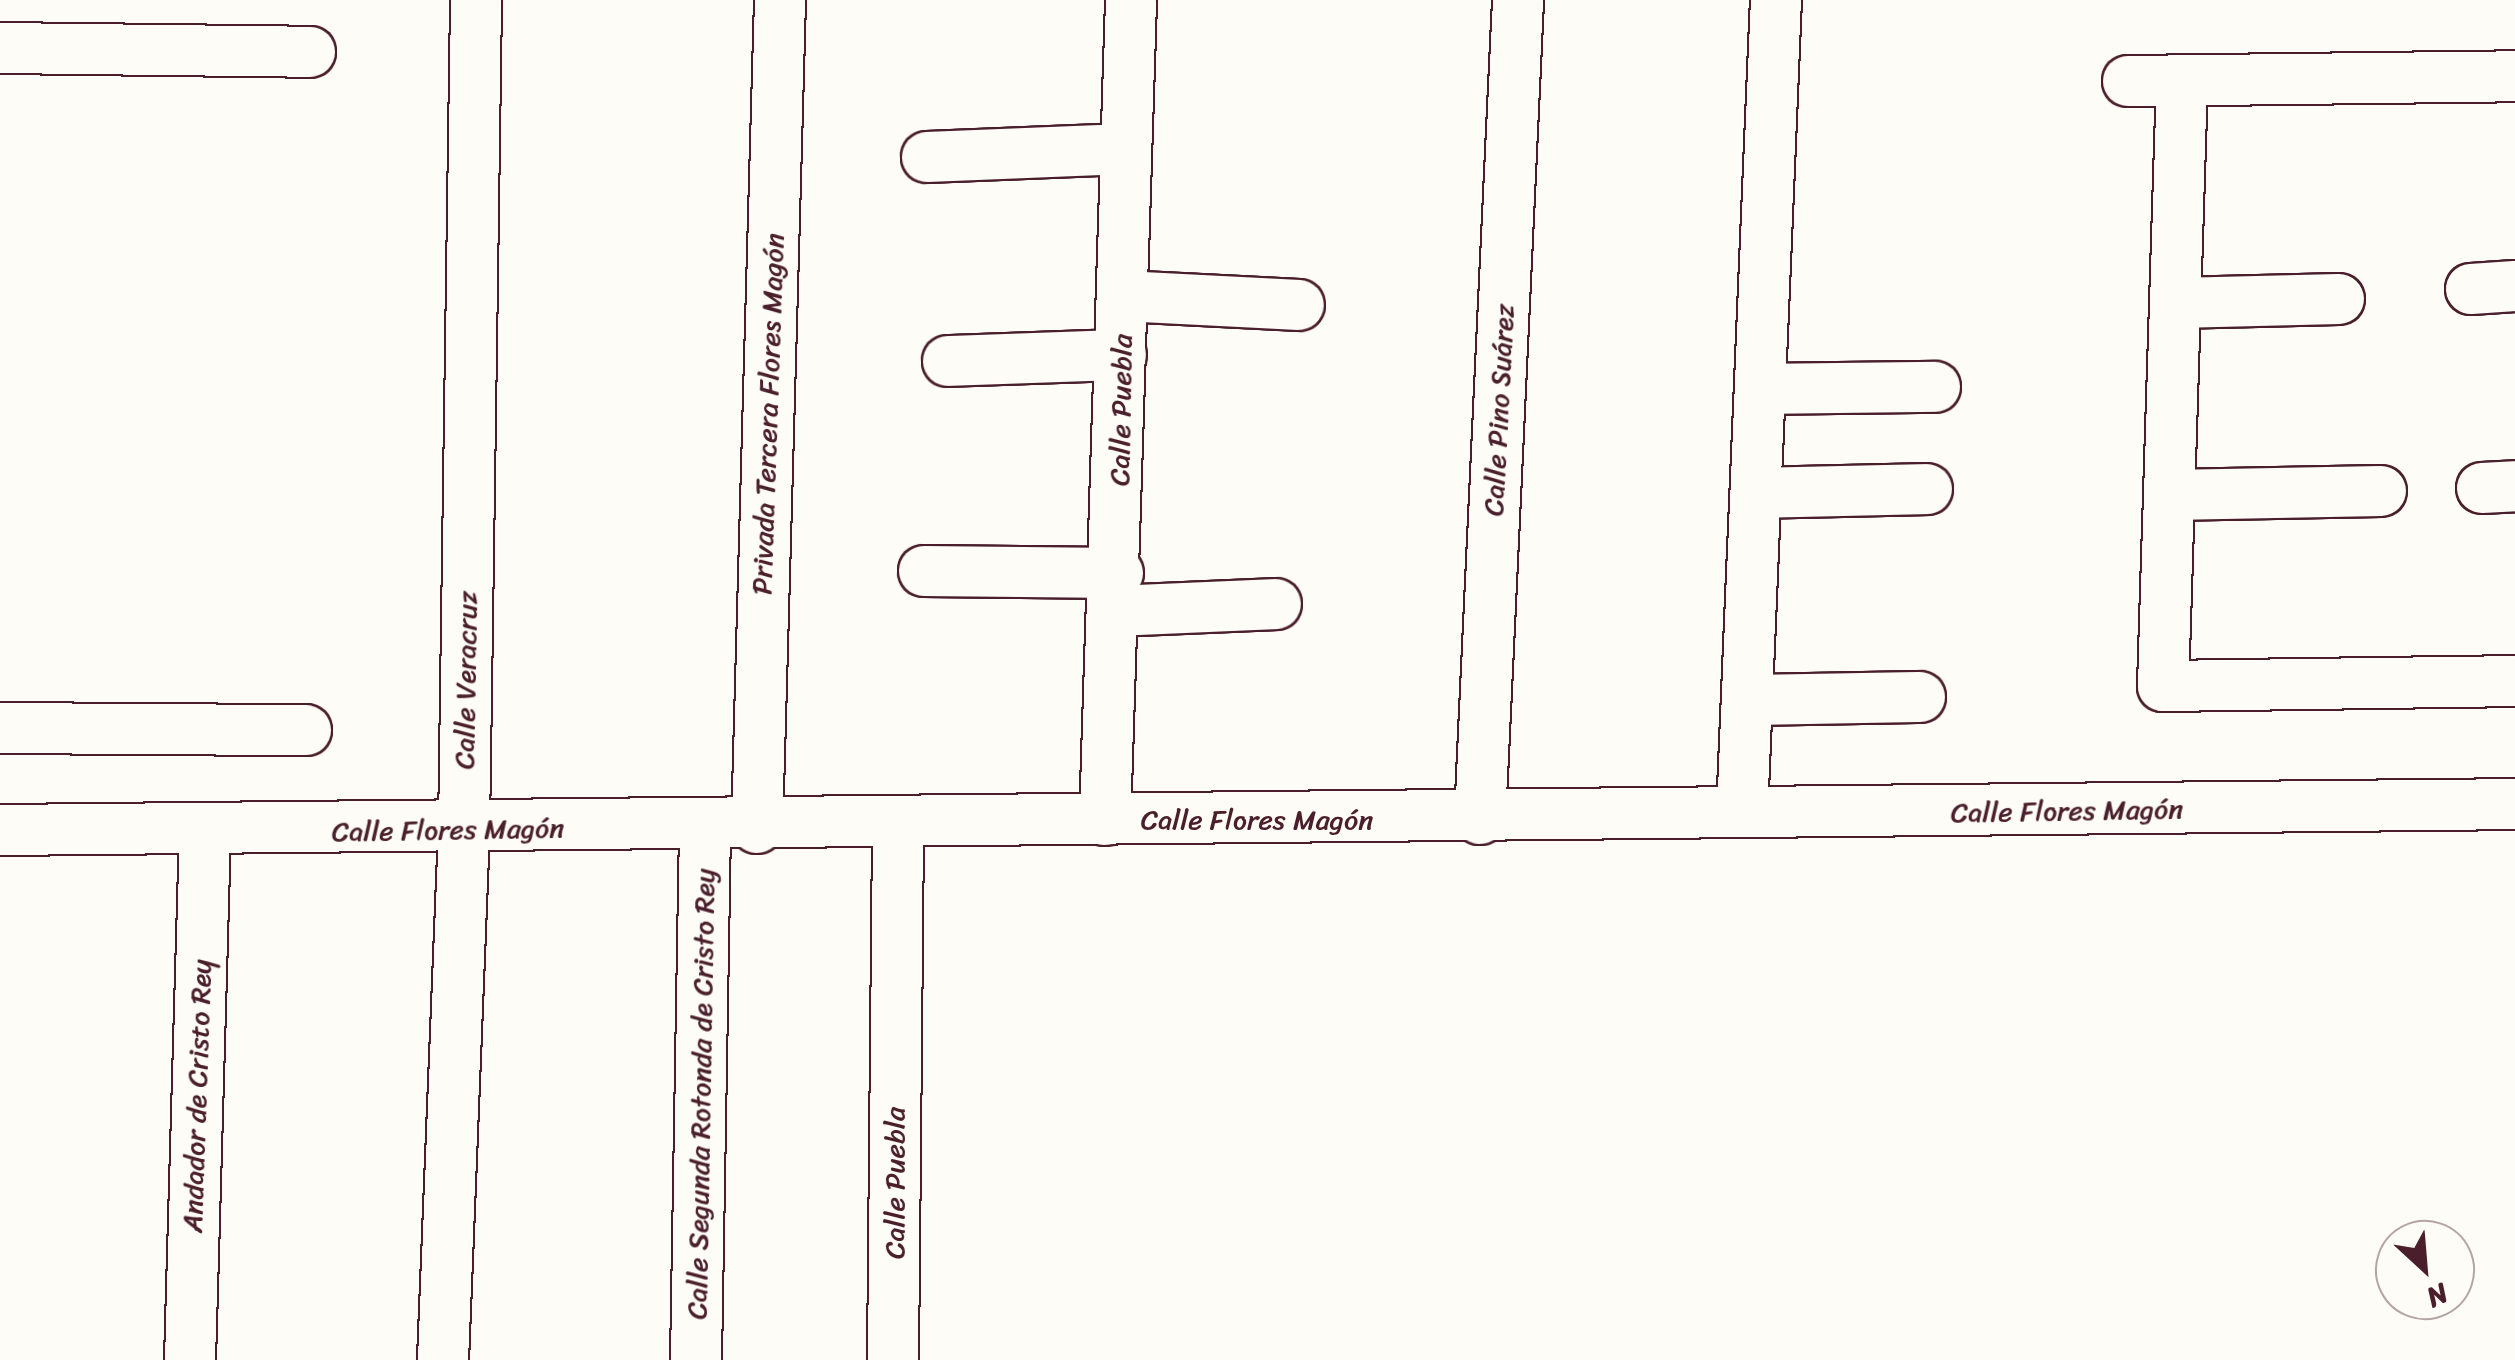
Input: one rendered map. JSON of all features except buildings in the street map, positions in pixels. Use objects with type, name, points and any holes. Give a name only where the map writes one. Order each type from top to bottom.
[{"type":"street","name":"Calle Veracruz","points":[[443,1360],[464,830],[476,0]]},
{"type":"street","name":"Privada Tercera Flores Magón","points":[[757,828],[780,0]]},
{"type":"street","name":"Calle Puebla","points":[[1104,820],[1117,592],[1131,0]]},
{"type":"street","name":"Calle Pino Suárez","points":[[1480,820],[1518,0]]},
{"type":"street","points":[[1743,790],[1776,0]]},
{"type":"street","points":[[0,48],[310,52]]},
{"type":"street","points":[[2128,81],[2515,76]]},
{"type":"street","points":[[2182,81],[2164,686],[2515,681]]},
{"type":"street","points":[[927,157],[1125,149]]},
{"type":"street","points":[[1123,296],[1299,304]]},
{"type":"street","points":[[2176,304],[2340,299]]},
{"type":"street","points":[[948,360],[1121,355]]},
{"type":"street","points":[[1762,390],[1935,386]]},
{"type":"street","points":[[1758,493],[1927,489]]},
{"type":"street","points":[[2170,494],[2381,491]]},
{"type":"street","points":[[924,571],[1276,604]]},
{"type":"street","points":[[1749,700],[1920,697]]},
{"type":"street","points":[[0,728],[306,730]]},
{"type":"street","name":"Calle Flores Magón","points":[[0,830],[898,827],[1104,820],[1480,820],[2515,804]]},
{"type":"street","name":"Calle Segunda Rotonda de Cristo Rey","points":[[696,1360],[706,827]]},
{"type":"street","name":"Calle Puebla","points":[[894,1360],[898,827]]},
{"type":"street","name":"Andador de Cristo Rey","points":[[190,1360],[205,832]]}]
